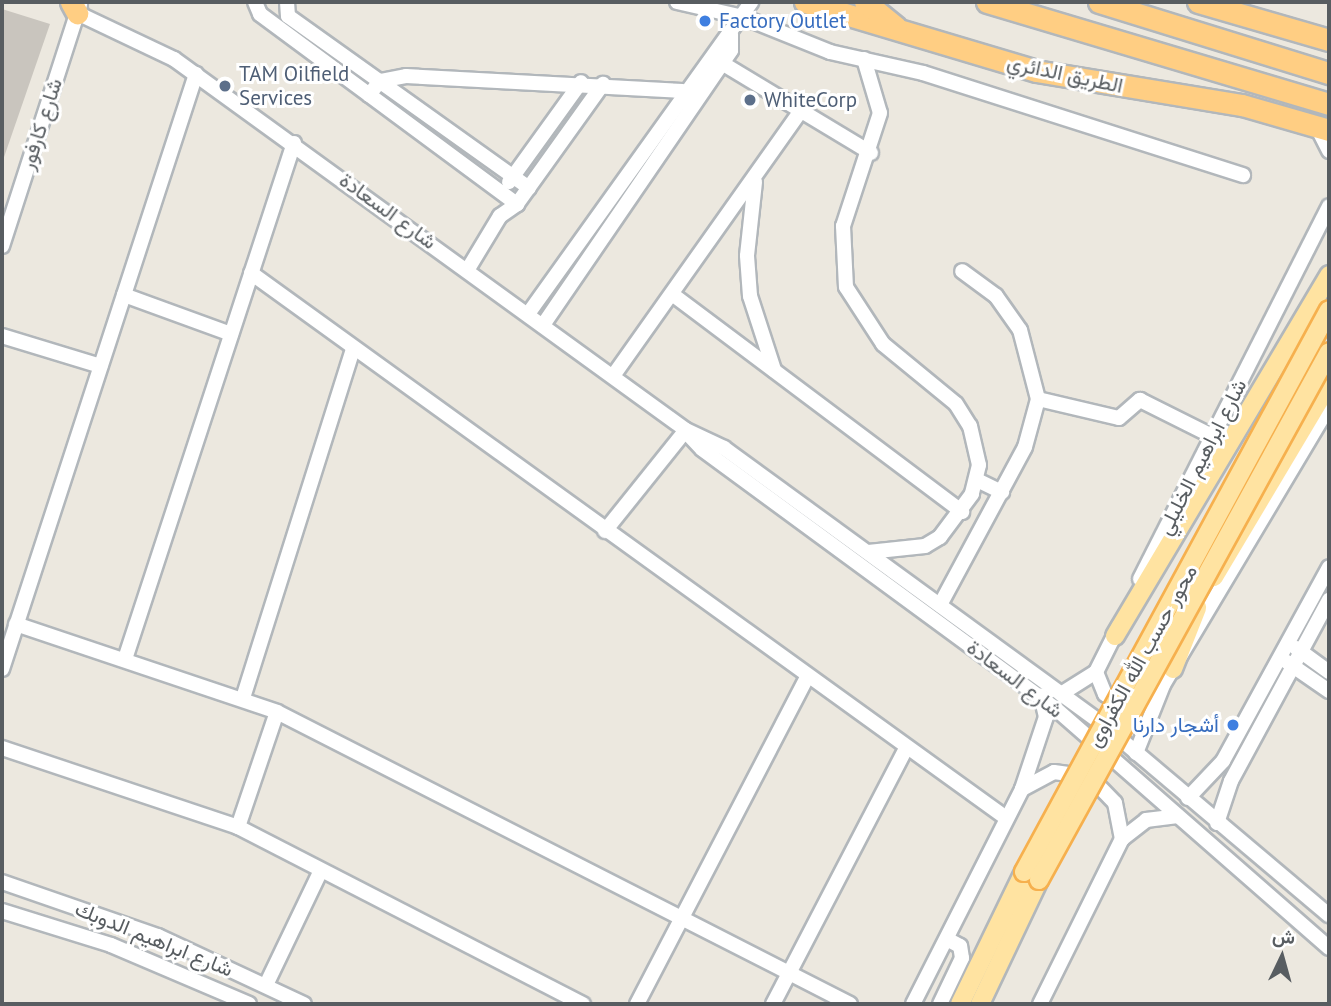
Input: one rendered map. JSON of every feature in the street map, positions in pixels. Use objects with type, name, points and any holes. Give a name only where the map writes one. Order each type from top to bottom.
[{"type":"highway","name":"الطريق الدائري","points":[[805,2],[901,33],[1036,71],[1242,105],[1323,128]]},
{"type":"highway","points":[[865,2],[901,33]]},
{"type":"highway","name":"الطريق الدائري","points":[[986,2],[1329,104]]},
{"type":"highway","points":[[1099,2],[1329,73]]},
{"type":"highway","points":[[1198,2],[1329,40]]},
{"type":"main road","points":[[1115,636],[1321,309],[1329,275]]},
{"type":"main road","name":"محور حسب الله الكفراوى","points":[[981,1004],[1032,876],[1321,309]]},
{"type":"main road","name":"محور حسب الله الكفراوى","points":[[960,1004],[1329,352]]},
{"type":"main road","points":[[1173,669],[1204,595],[1329,384]]},
{"type":"street","points":[[255,2],[260,14],[517,204]]},
{"type":"street","points":[[288,2],[288,16],[529,188]]},
{"type":"street","points":[[677,2],[743,17],[863,60],[1243,175]]},
{"type":"street","points":[[543,325],[722,63],[731,34],[751,2]]},
{"type":"street","name":"شارع السعادة","points":[[76,5],[151,45],[196,74],[468,269],[686,430],[724,447],[1061,694],[1136,753],[1329,915]]},
{"type":"street","name":"شارع كارفور","points":[[2,246],[76,5]]},
{"type":"street","points":[[528,314],[717,43],[731,34]]},
{"type":"street","points":[[863,60],[880,104],[871,153],[843,226],[846,287],[883,344],[963,414],[978,451],[977,480],[962,512],[925,545],[868,552]]},
{"type":"street","points":[[722,63],[871,153]]},
{"type":"street","points":[[2,669],[196,74]]},
{"type":"street","points":[[369,96],[380,81],[406,76],[581,82],[683,92]]},
{"type":"street","points":[[500,216],[502,193],[581,82]]},
{"type":"street","points":[[468,269],[500,216],[517,204],[603,84]]},
{"type":"street","points":[[613,376],[801,110]]},
{"type":"street","points":[[1323,128],[1329,151]]},
{"type":"street","points":[[125,659],[294,143]]},
{"type":"street","points":[[756,177],[747,256],[750,296],[775,372]]},
{"type":"street","name":"شارع ابراهيم الخليلي","points":[[1096,672],[1212,436],[1328,210]]},
{"type":"street","points":[[940,605],[1025,447],[1038,399],[1020,330],[996,296],[962,271]]},
{"type":"street","points":[[251,273],[905,750],[1006,818]]},
{"type":"street","points":[[672,294],[962,512]]},
{"type":"street","points":[[124,295],[231,334]]},
{"type":"street","points":[[2,336],[101,366]]},
{"type":"street","points":[[243,698],[354,350]]},
{"type":"street","points":[[1038,399],[1119,418],[1140,400],[1212,436]]},
{"type":"street","points":[[1136,753],[1155,702],[1173,669],[1329,407]]},
{"type":"street","points":[[605,531],[686,430]]},
{"type":"street","name":"شارع السعادة","points":[[686,430],[702,449],[1041,696],[1329,948]]},
{"type":"street","points":[[977,480],[1002,492]]},
{"type":"street","points":[[1188,799],[1223,761],[1329,567]]},
{"type":"street","points":[[1217,823],[1231,781],[1329,600]]},
{"type":"street","points":[[16,624],[243,698],[277,712],[681,921],[850,1004]]},
{"type":"street","points":[[1289,642],[1329,672]]},
{"type":"street","points":[[1280,657],[1329,691]]},
{"type":"street","points":[[1061,694],[1096,672],[1100,688],[1117,705],[1132,709],[1155,702]]},
{"type":"street","points":[[638,1004],[807,678]]},
{"type":"street","points":[[913,1004],[1022,789],[1046,717],[1041,696]]},
{"type":"street","points":[[238,827],[277,712]]},
{"type":"street","points":[[2,748],[238,827],[583,1004]]},
{"type":"street","points":[[774,1004],[905,750]]},
{"type":"street","points":[[1022,789],[1054,772],[1090,777],[1115,803],[1122,839]]},
{"type":"street","points":[[1040,1004],[1122,839],[1146,820],[1178,816]]},
{"type":"street","points":[[266,985],[321,870]]},
{"type":"street","name":"شارع ابراهيم الدوبك","points":[[2,882],[158,936],[304,1004]]},
{"type":"street","name":"شارع ابراهيم الدوبك","points":[[2,911],[136,954],[249,1004]]},
{"type":"street","points":[[940,1004],[962,958],[960,946],[947,939]]},
{"type":"building","points":[[2,9],[50,24],[2,163]]},
{"type":"place","name":"Factory Outlet","points":[[705,21]]},
{"type":"place","name":"TAM Oilfield Services","points":[[225,86]]},
{"type":"place","name":"WhiteCorp","points":[[750,100]]},
{"type":"place","name":"أشجار دارنا","points":[[1233,725]]}]
